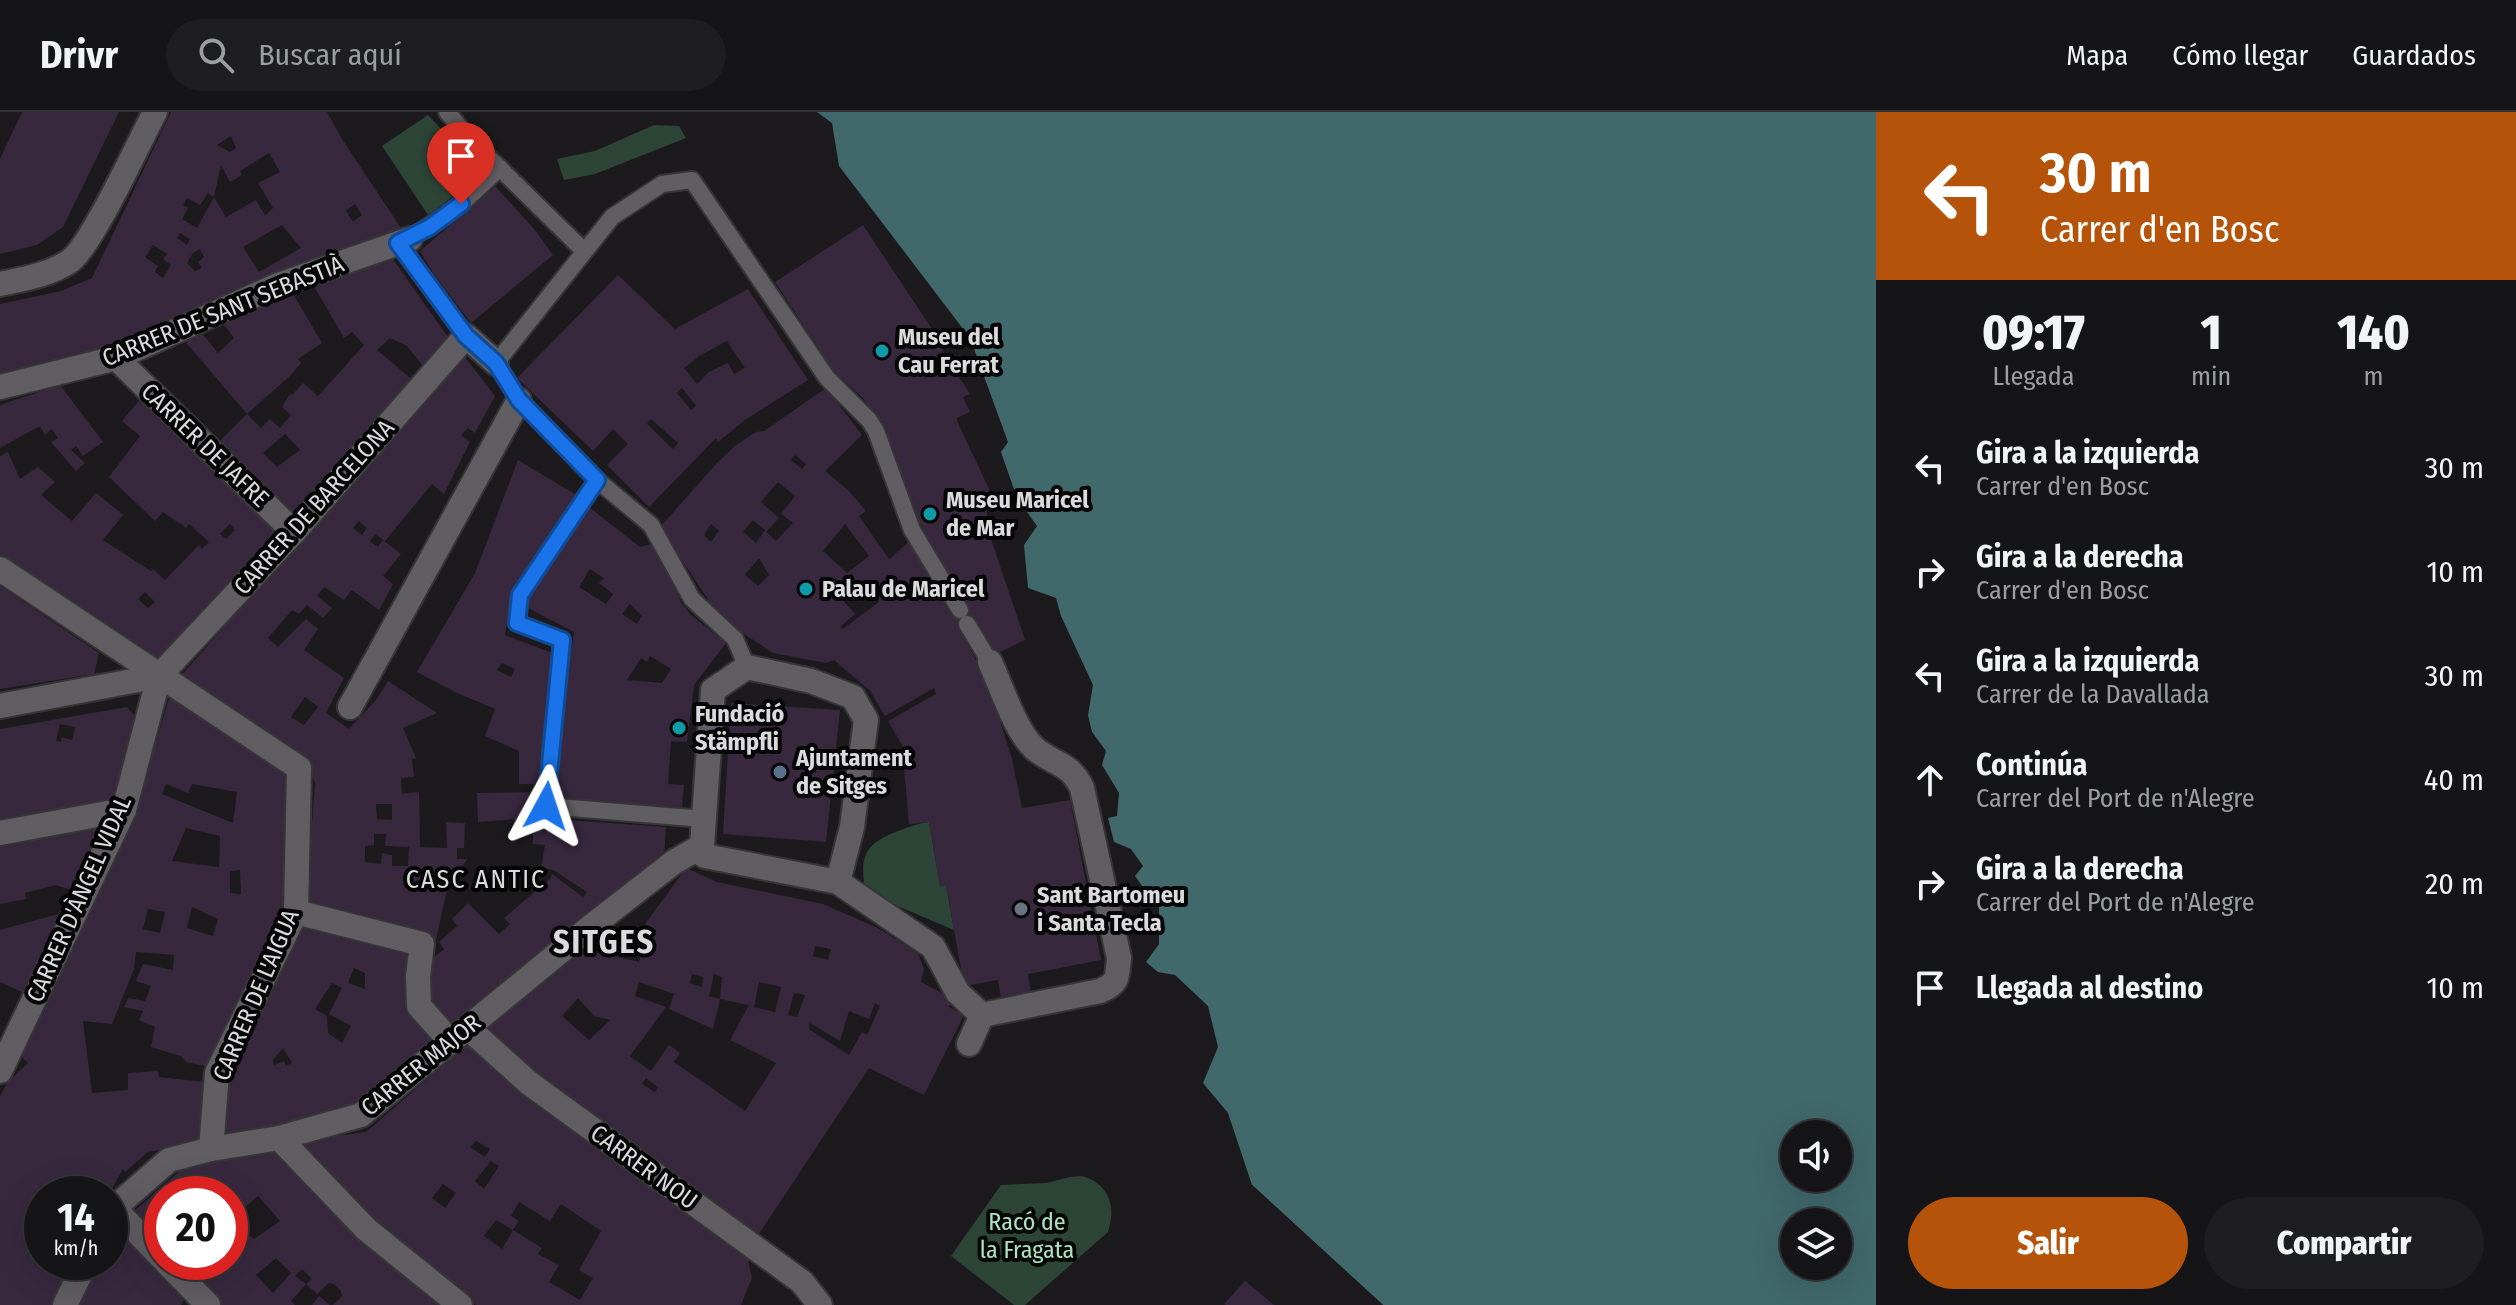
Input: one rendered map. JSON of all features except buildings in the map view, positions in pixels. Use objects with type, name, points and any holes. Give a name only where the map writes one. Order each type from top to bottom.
[{"type":"street","points":[[0,284],[37,276],[58,267],[81,250],[155,112]]},
{"type":"street","name":"CARRER DE SANT SEBASTIÀ","points":[[0,387],[116,358],[278,285],[404,241]]},
{"type":"street","points":[[466,336],[496,363]]},
{"type":"street","name":"CARRER DE BARCELONA","points":[[159,676],[294,532],[466,336]]},
{"type":"street","name":"CARRER DE JAFRE","points":[[116,358],[294,532]]},
{"type":"street","points":[[350,707],[519,400]]},
{"type":"street","points":[[0,569],[159,676]]},
{"type":"street","points":[[982,1015],[1100,991],[1112,986],[1117,977],[1119,958],[1082,788],[1074,772],[1034,748],[1022,732],[990,662]]},
{"type":"street","points":[[838,882],[852,827],[866,720],[853,697],[811,681],[747,667],[713,690],[702,846],[705,856],[838,882],[933,947],[958,993],[982,1015]]},
{"type":"street","points":[[0,706],[159,676]]},
{"type":"street","name":"CARRER D'ÀNGEL VIDAL","points":[[3,1064],[124,810],[159,676]]},
{"type":"street","name":"CARRER DE L'AIGUA","points":[[159,676],[299,768],[296,912],[217,1073],[211,1149]]},
{"type":"street","points":[[0,833],[124,810]]},
{"type":"street","name":"CARRER MAJOR","points":[[128,1197],[169,1160],[211,1149],[279,1138],[361,1115],[662,871],[702,846]]},
{"type":"street","name":"CARRER NOU","points":[[296,912],[422,944],[418,976],[419,1006],[802,1282],[820,1305]]},
{"type":"street","points":[[969,1044],[982,1015]]},
{"type":"street","points":[[279,1138],[366,1229],[460,1305]]},
{"type":"street","points":[[128,1226],[144,1241]]},
{"type":"street","points":[[65,1305],[77,1280]]},
{"type":"street","points":[[184,1280],[208,1305]]},
{"type":"lane","points":[[447,112],[471,140],[584,251]]},
{"type":"lane","points":[[466,336],[404,241],[461,204],[500,168]]},
{"type":"lane","points":[[747,667],[735,639],[692,599],[651,525],[597,480],[519,400],[496,363],[612,217],[662,184],[692,180],[827,378],[874,428],[912,530],[990,662]]},
{"type":"lane","points":[[597,480],[520,595],[517,623],[562,640],[546,806],[704,819]]},
{"type":"green space","points":[[428,115],[483,174],[428,215],[382,146]]},
{"type":"green space","points":[[654,125],[679,126],[686,138],[595,174],[564,180],[557,159],[595,151]]},
{"type":"green space","points":[[929,822],[940,886],[946,885],[954,930],[874,896],[865,888],[863,868],[870,848],[893,833]]},
{"type":"green space","name":"Racó de la Fragata","points":[[1082,1176],[1105,1191],[1111,1205],[1108,1232],[1025,1305],[1014,1305],[951,1256],[1001,1185],[1047,1183]]},
{"type":"water","points":[[817,112],[1876,112],[1876,1305],[1383,1305],[1252,1185],[1228,1113],[1203,1083],[1218,1047],[1208,1006],[1175,975],[1158,972],[1146,962],[1159,944],[1159,892],[1145,890],[1135,876],[1143,866],[1131,849],[1114,842],[1108,818],[1117,816],[1119,793],[1102,765],[1106,751],[1092,732],[1088,715],[1093,685],[1061,616],[1056,598],[1028,588],[1024,545],[1037,526],[1017,498],[1001,452],[1008,442],[970,338],[839,166],[832,123]]},
{"type":"pier","points":[[1252,1185],[1383,1305],[1377,1305],[1250,1188]]},
{"type":"place","name":"Museu del Cau Ferrat","points":[[882,351]]},
{"type":"place","name":"Museu Maricel de Mar","points":[[930,514]]},
{"type":"place","name":"Palau de Maricel","points":[[806,589]]},
{"type":"place","name":"Fundació Stämpfli","points":[[679,728]]},
{"type":"place","name":"Ajuntament de Sitges","points":[[780,772]]},
{"type":"place","name":"Sant Bartomeu i Santa Tecla","points":[[1021,909]]},
{"type":"district","name":"CASC ANTIC","points":[[476,879]]},
{"type":"district","name":"SITGES","points":[[604,942]]},
{"type":"route","points":[[461,204],[430,227],[398,243],[466,336],[496,363],[519,400],[597,480],[520,595],[517,623],[562,640],[546,806]]}]
